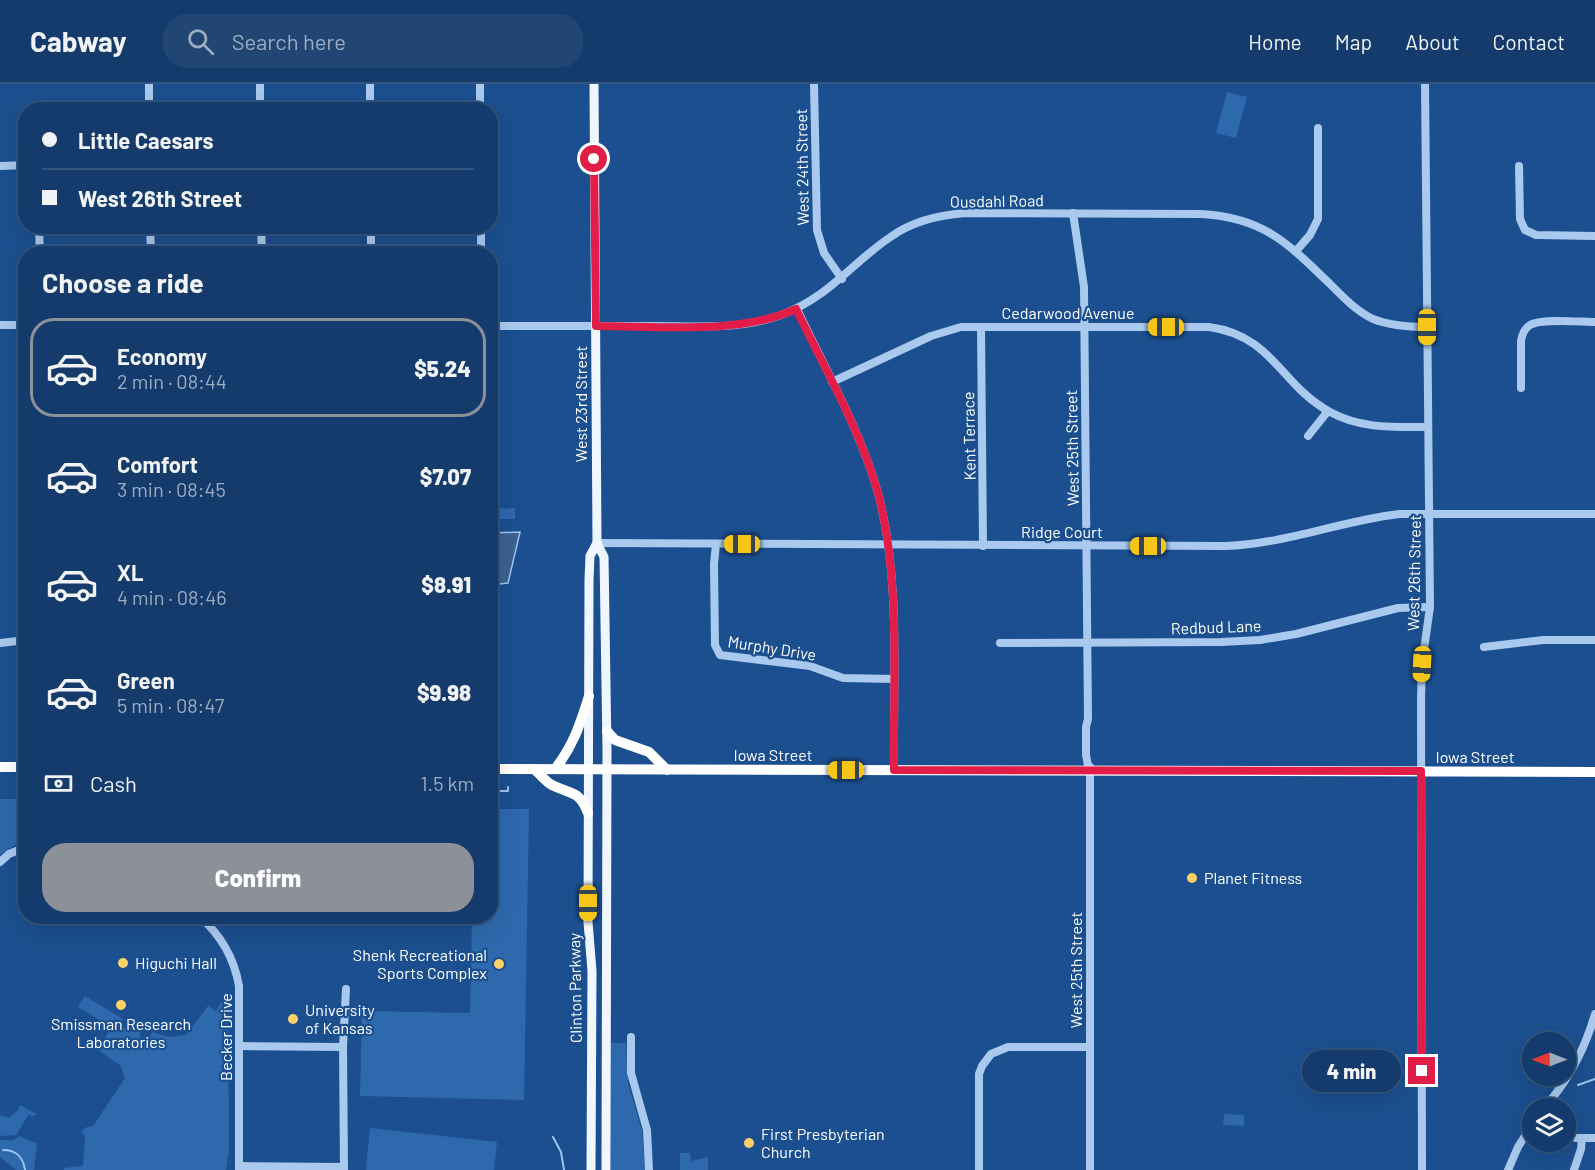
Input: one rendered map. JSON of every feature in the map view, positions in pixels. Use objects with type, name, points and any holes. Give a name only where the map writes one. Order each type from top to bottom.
[{"type":"highway","points":[[555,769],[572,744],[589,696]]},
{"type":"highway","points":[[607,731],[615,740],[649,752],[667,770]]},
{"type":"highway","points":[[0,767],[18,767]]},
{"type":"highway","name":"Iowa Street","points":[[498,769],[1595,772]]},
{"type":"highway","points":[[534,769],[551,785],[577,794],[588,813]]},
{"type":"main road","name":"West 23rd Street","points":[[594,84],[597,543],[604,557],[607,769]]},
{"type":"main road","name":"West 23rd Street","points":[[588,769],[590,556],[597,543]]},
{"type":"main road","name":"Clinton Parkway","points":[[588,769],[588,928],[592,971],[591,1170]]},
{"type":"main road","name":"Clinton Parkway","points":[[606,1170],[607,769]]},
{"type":"street","points":[[149,84],[149,102]]},
{"type":"street","points":[[260,84],[260,102]]},
{"type":"street","points":[[370,84],[370,102]]},
{"type":"street","points":[[480,84],[480,102]]},
{"type":"street","name":"West 24th Street","points":[[814,84],[817,230],[824,254],[842,279]]},
{"type":"street","name":"West 26th Street","points":[[1422,1170],[1422,671],[1430,607],[1425,84]]},
{"type":"street","points":[[1296,251],[1310,235],[1318,219],[1318,128]]},
{"type":"street","points":[[0,166],[18,165]]},
{"type":"street","points":[[1519,166],[1520,219],[1525,230],[1542,236],[1595,236]]},
{"type":"street","name":"Ousdahl Road","points":[[498,326],[741,325],[771,319],[796,309],[842,279],[892,235],[929,219],[965,213],[1074,213],[1223,216],[1238,219],[1267,231],[1296,251],[1362,313],[1385,323],[1427,327]]},
{"type":"street","name":"West 25th Street","points":[[1074,213],[1082,265],[1084,327],[1088,643],[1086,755],[1089,771],[1090,1170]]},
{"type":"street","points":[[796,309],[832,382],[869,466],[880,504],[888,545],[893,592],[894,770]]},
{"type":"street","points":[[1521,388],[1521,341],[1524,330],[1528,326],[1541,322],[1595,322]]},
{"type":"street","points":[[0,325],[18,325]]},
{"type":"street","name":"Cedarwood Avenue","points":[[832,382],[943,331],[961,327],[1197,327],[1230,332],[1249,340],[1265,351],[1299,388],[1328,411],[1374,426],[1428,427]]},
{"type":"street","name":"Kent Terrace","points":[[981,327],[983,546]]},
{"type":"street","points":[[1308,436],[1328,411]]},
{"type":"street","name":"Ridge Court","points":[[597,543],[1236,546],[1383,516],[1595,514]]},
{"type":"street","name":"Murphy Drive","points":[[716,544],[714,564],[715,645],[720,655],[810,666],[843,678],[894,679]]},
{"type":"street","name":"Redbud Lane","points":[[1000,643],[1260,640],[1296,634],[1398,608],[1430,607]]},
{"type":"street","points":[[1484,647],[1543,640],[1595,640]]},
{"type":"street","points":[[0,643],[18,641]]},
{"type":"street","points":[[0,862],[18,852]]},
{"type":"street","name":"Becker Drive","points":[[207,924],[226,948],[235,968],[240,997],[239,1168]]},
{"type":"street","points":[[239,1168],[344,1168],[343,1047],[346,989]]},
{"type":"street","points":[[1551,1098],[1572,1070],[1586,1041],[1595,1014]]},
{"type":"street","points":[[630,1037],[631,1073],[647,1130],[649,1170]]},
{"type":"street","points":[[240,1046],[343,1047]]},
{"type":"street","points":[[979,1170],[979,1074],[986,1059],[996,1051],[1008,1047],[1089,1047]]},
{"type":"street","points":[[1576,1136],[1595,1138]]},
{"type":"street","points":[[1574,1170],[1582,1138]]},
{"type":"street","points":[[1508,1170],[1522,1141]]},
{"type":"shaded area","points":[[1227,92],[1247,97],[1236,138],[1216,133]]},
{"type":"shaded area","points":[[498,448],[500,448],[500,462],[498,462]]},
{"type":"shaded area","points":[[515,508],[515,519],[498,519],[498,509]]},
{"type":"shaded area","points":[[520,532],[508,583],[498,584],[498,533]]},
{"type":"shaded area","points":[[0,799],[18,799],[18,843],[0,855]]},
{"type":"shaded area","name":"Shenk Recreational Sports Complex","points":[[498,809],[529,809],[524,1100],[360,1096],[362,1011],[470,1013],[472,924],[498,924]]},
{"type":"shaded area","points":[[228,991],[229,1150],[226,1170],[64,1170],[64,1168],[83,1166],[85,1136],[81,1131],[93,1126],[125,1078],[121,1066],[98,1050],[111,1027],[78,1007],[85,996],[123,1019],[121,1025],[133,1032],[137,1025],[143,1027],[139,1036],[146,1041],[153,1032],[168,1037],[186,1035],[208,1006],[216,1011]]},
{"type":"shaded area","points":[[611,1043],[626,1043],[628,1083],[642,1131],[645,1170],[611,1170]]},
{"type":"shaded area","points":[[20,1105],[37,1114],[33,1116],[29,1114],[16,1135],[0,1136],[0,1115],[9,1118]]},
{"type":"shaded area","points":[[1224,1114],[1244,1115],[1244,1126],[1223,1125]]},
{"type":"shaded area","points":[[370,1128],[497,1142],[494,1170],[366,1170]]},
{"type":"shaded area","points":[[20,1136],[37,1144],[34,1170],[16,1170],[0,1157],[0,1140],[13,1140]]},
{"type":"shaded area","points":[[680,1153],[690,1153],[691,1161],[708,1157],[708,1170],[680,1170]]},
{"type":"waterway","points":[[498,791],[508,791],[508,787]]},
{"type":"waterway","points":[[1578,1085],[1595,1079]]},
{"type":"waterway","points":[[553,1137],[561,1152],[564,1170]]},
{"type":"waterway","points":[[3,1150],[12,1151],[18,1155],[23,1161],[25,1170]]},
{"type":"place","name":"Planet Fitness","points":[[1192,878]]},
{"type":"place","name":"Higuchi Hall","points":[[123,963]]},
{"type":"place","name":"Shenk Recreational Sports Complex","points":[[499,964]]},
{"type":"place","name":"Smissman Research Laboratories","points":[[121,1005]]},
{"type":"place","name":"University of Kansas","points":[[293,1019]]},
{"type":"place","name":"First Presbyterian Church","points":[[749,1143]]},
{"type":"route","points":[[594,159],[596,326],[741,325],[771,319],[796,309],[866,457],[883,515],[890,554],[893,592],[894,770],[1421,771],[1422,1071]]}]
